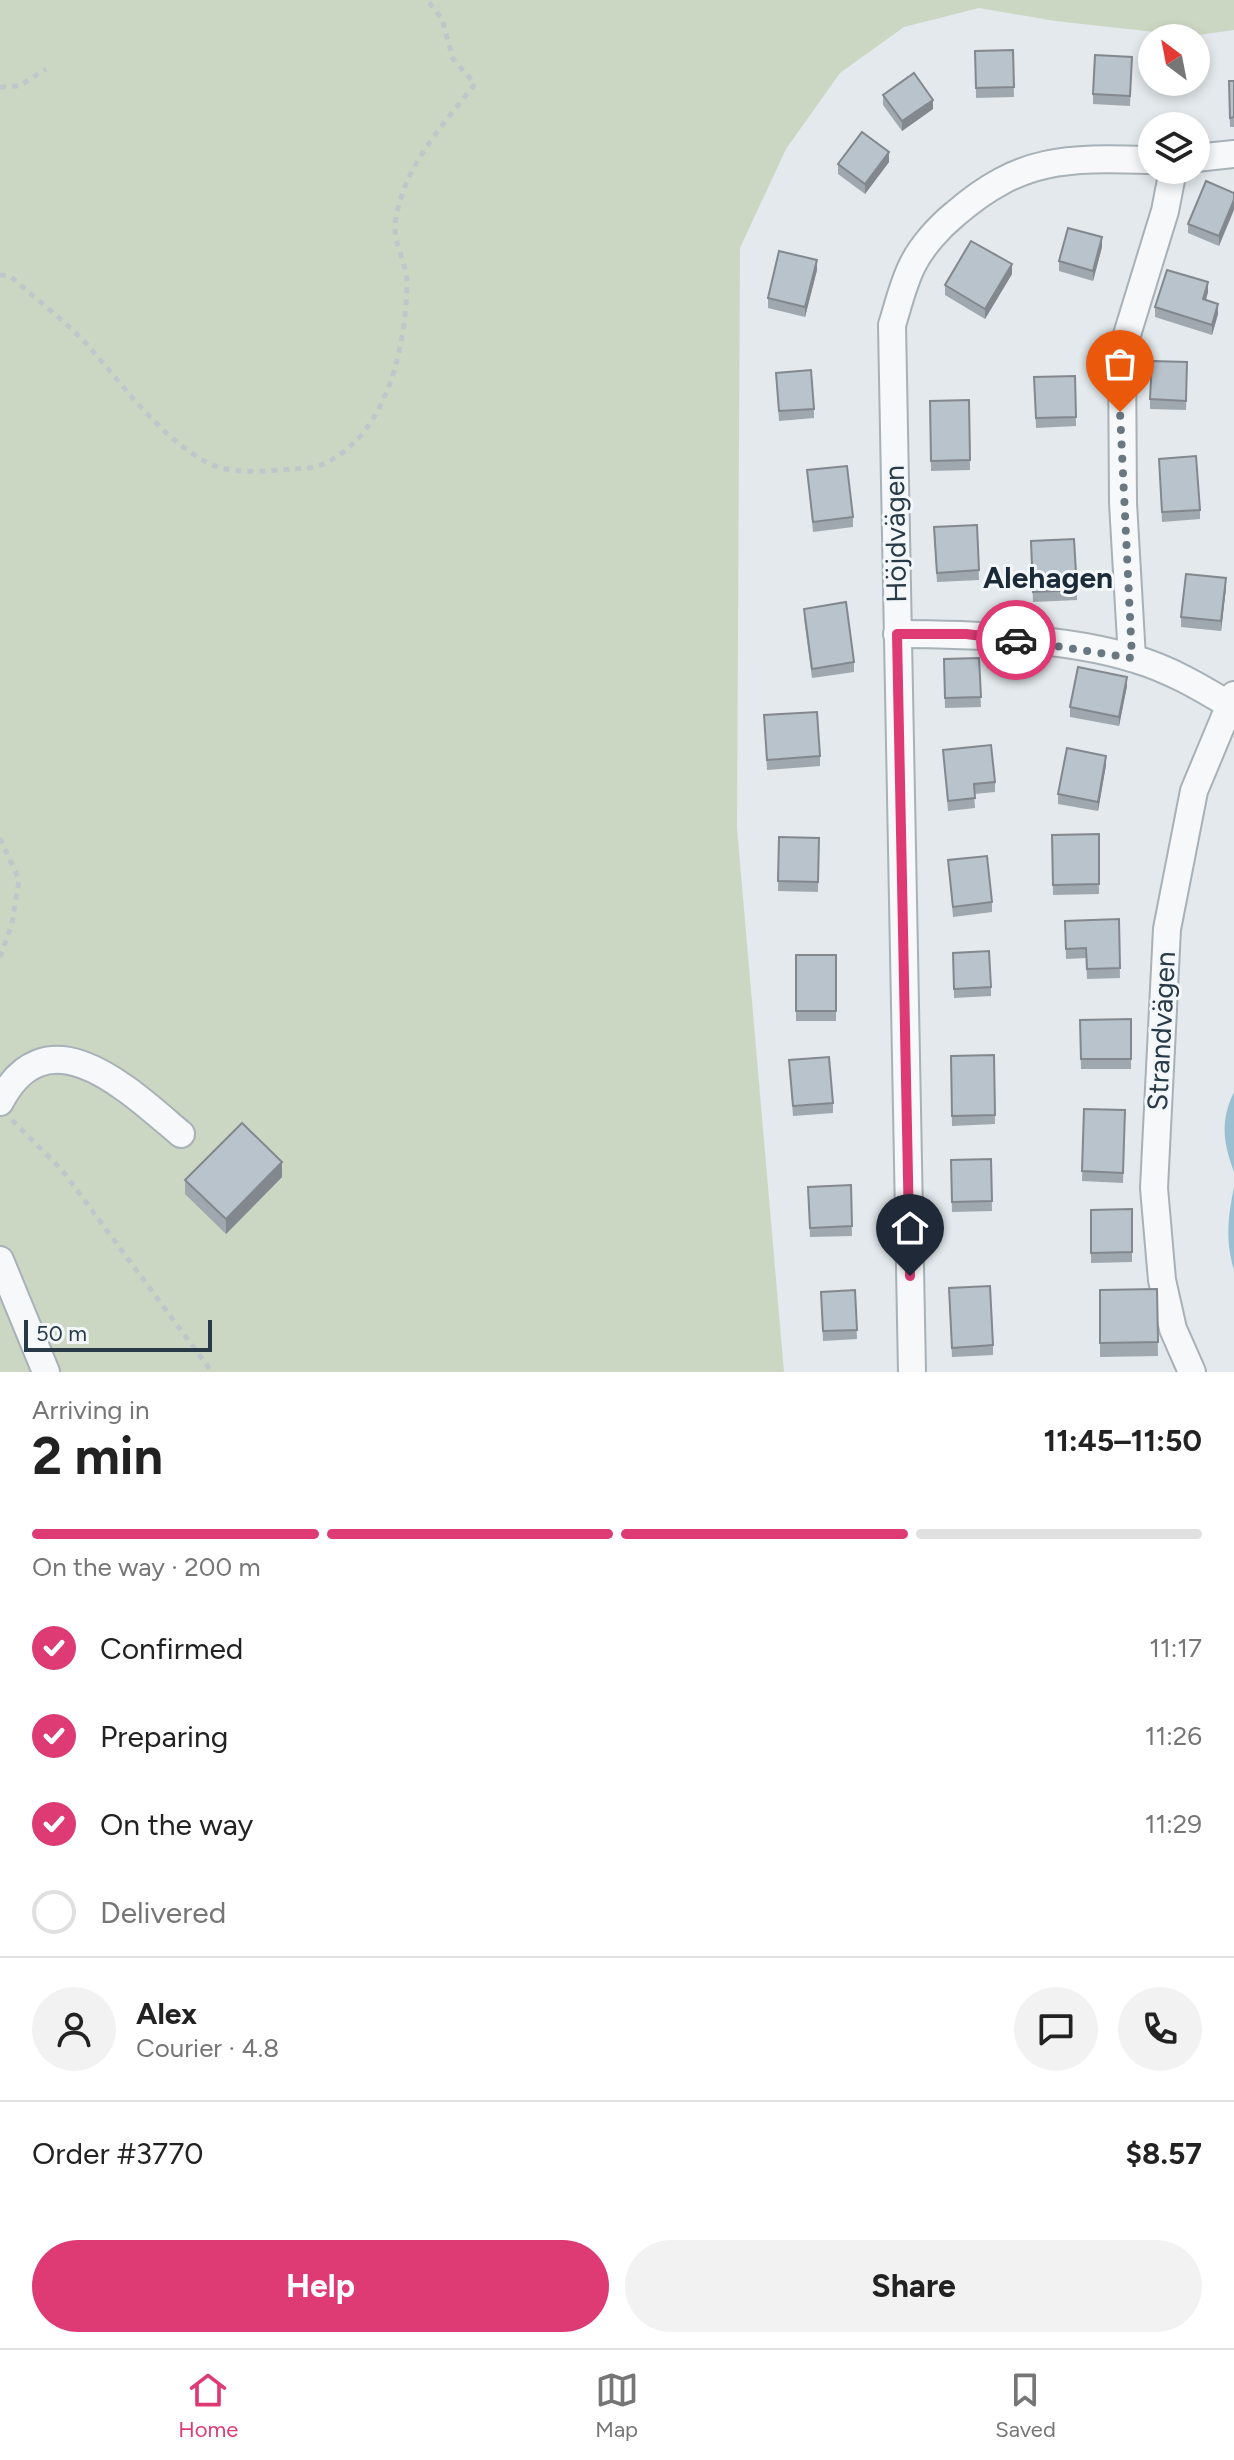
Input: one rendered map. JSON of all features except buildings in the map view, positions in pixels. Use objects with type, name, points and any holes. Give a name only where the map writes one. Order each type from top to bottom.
[{"type":"street","points":[[1210,157],[1234,154]]},
{"type":"street","name":"Höjdvägen","points":[[912,1372],[892,325],[912,265],[947,220],[999,179],[1055,163],[1098,158],[1138,159]]},
{"type":"street","points":[[1132,658],[1123,488],[1122,351],[1165,211],[1170,184]]},
{"type":"street","points":[[897,634],[966,634],[1132,658],[1231,699]]},
{"type":"street","name":"Strandvägen","points":[[1192,1372],[1173,1329],[1162,1280],[1154,1188],[1156,1106],[1167,929],[1178,856],[1194,791],[1231,699]]},
{"type":"street","points":[[5,1110],[16,1079],[36,1066],[65,1057],[96,1068],[181,1134]]},
{"type":"street","points":[[0,1260],[46,1372]]},
{"type":"path","points":[[0,275],[10,276],[68,325],[116,381],[179,444],[210,465],[244,471],[320,466],[349,448],[387,396],[398,359],[408,279],[397,251],[395,220],[405,186],[421,152],[475,84],[453,59],[442,19],[427,0]]},
{"type":"path","points":[[0,87],[19,86],[46,69]]},
{"type":"path","points":[[0,838],[19,880],[12,924],[0,957]]},
{"type":"path","points":[[5,1110],[62,1170],[212,1372]]},
{"type":"green space","points":[[0,0],[1234,0],[1234,30],[1210,33],[1210,24],[1138,24],[1138,30],[979,8],[904,27],[840,73],[786,149],[740,248],[737,828],[784,1372],[0,1372]]},
{"type":"water","points":[[1234,1092],[1234,1172],[1227,1151],[1225,1122]]},
{"type":"water","points":[[1234,1187],[1234,1270],[1228,1228]]},
{"type":"way so far","points":[[1016,640],[1132,658],[1120,412]]},
{"type":"district","name":"Alehagen","points":[[1048,577]]},
{"type":"route","points":[[910,1276],[897,634],[966,634],[1016,640]]}]
